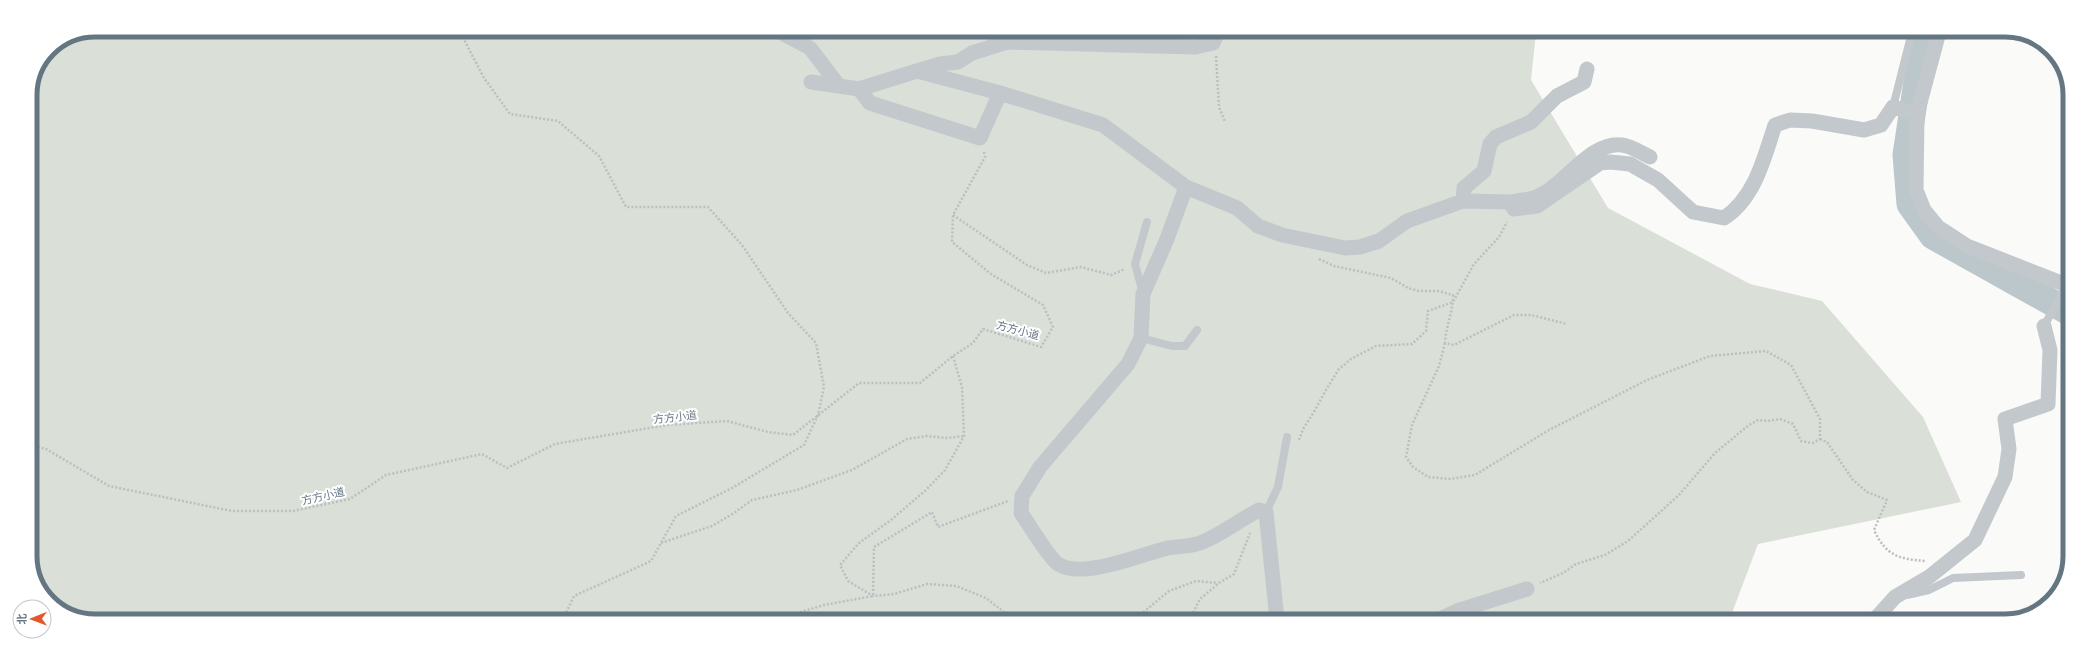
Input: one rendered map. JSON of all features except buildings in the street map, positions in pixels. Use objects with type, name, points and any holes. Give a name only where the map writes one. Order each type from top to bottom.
[{"type":"street","points":[[789,37],[810,48],[839,86]]},
{"type":"street","points":[[811,82],[859,89],[940,64],[958,62],[972,53],[1007,42],[1195,47],[1215,37]]},
{"type":"street","points":[[1938,37],[1917,114],[1916,190],[1924,210],[1938,227],[1967,246],[2063,284]]},
{"type":"street","points":[[1463,201],[1464,188],[1484,171],[1490,144],[1496,137],[1510,129],[1531,122],[1557,96],[1584,82],[1587,69]]},
{"type":"street","points":[[917,71],[1000,93],[1103,125],[1186,187],[1237,208],[1258,226],[1282,235],[1345,248],[1360,247],[1379,241],[1407,221],[1463,201],[1537,206],[1600,163],[1610,162],[1630,164],[1658,180],[1693,212],[1724,218],[1733,212],[1741,203],[1756,180],[1775,125],[1790,120],[1812,121],[1864,130],[1881,125],[1893,107],[1917,114]]},
{"type":"street","points":[[859,89],[870,102],[980,138],[1000,93]]},
{"type":"street","points":[[1512,205],[1535,198],[1554,186],[1596,151],[1612,146],[1623,145],[1650,156]]},
{"type":"street","points":[[1186,187],[1167,239],[1143,294],[1142,338],[1128,364],[1040,467],[1022,496],[1021,512],[1057,564],[1077,569],[1099,568],[1168,548],[1184,547],[1201,543],[1262,511],[1276,614]]},
{"type":"street","points":[[1880,614],[1895,597],[1929,577],[1975,540],[2005,477],[2009,448],[2005,419],[2048,404],[2050,350],[2044,326]]},
{"type":"street","points":[[1451,614],[1526,589]]},
{"type":"lane","points":[[1893,107],[1911,37]]},
{"type":"lane","points":[[1143,294],[1135,264],[1147,222]]},
{"type":"lane","points":[[2044,326],[2063,294]]},
{"type":"lane","points":[[1142,338],[1172,346],[1185,346],[1197,330]]},
{"type":"lane","points":[[1262,511],[1278,487],[1287,437]]},
{"type":"lane","points":[[1895,597],[1929,590],[1953,578],[2021,575]]},
{"type":"path","points":[[464,37],[484,78],[510,114],[558,121],[599,156],[626,207],[708,207],[742,245],[788,313],[816,343],[824,387],[818,415],[804,445],[732,488],[676,516],[651,561],[574,596],[565,614]]},
{"type":"path","points":[[1215,37],[1219,107],[1225,122]]},
{"type":"path","name":"方方小道","points":[[37,447],[46,449],[109,486],[232,511],[293,511],[350,499],[386,475],[482,454],[507,468],[555,444],[667,425],[727,420],[768,432],[793,435],[859,383],[920,383],[953,356],[973,343],[983,329],[1041,347],[1053,327],[1043,305],[991,274],[952,242],[953,215],[985,157],[980,138]]},
{"type":"path","points":[[1284,455],[1298,445],[1303,429],[1339,369],[1351,359],[1376,346],[1412,344],[1426,331],[1428,311],[1453,302],[1474,264],[1499,237],[1512,205]]},
{"type":"path","points":[[953,215],[1027,265],[1046,273],[1081,267],[1111,275],[1135,264]]},
{"type":"path","points":[[1317,258],[1334,266],[1391,278],[1408,288],[1419,291],[1438,291],[1453,295],[1453,310],[1446,328],[1445,343],[1439,366],[1412,425],[1406,457],[1413,467],[1428,477],[1450,479],[1476,475],[1549,430],[1616,394],[1647,380],[1710,356],[1766,351],[1791,365],[1820,419],[1820,439]]},
{"type":"path","points":[[1445,343],[1454,345],[1514,315],[1531,314],[1566,324]]},
{"type":"path","points":[[873,596],[848,581],[840,565],[858,543],[891,520],[926,490],[945,470],[964,436],[962,387],[953,356]]},
{"type":"path","points":[[1526,589],[1563,573],[1576,564],[1605,555],[1628,541],[1679,495],[1723,444],[1758,420],[1768,421],[1780,419],[1793,424],[1801,441],[1813,443],[1820,439]]},
{"type":"path","points":[[661,543],[712,526],[752,500],[797,490],[852,470],[907,439],[927,436],[946,438],[964,436]]},
{"type":"path","points":[[1820,439],[1827,442],[1853,480],[1867,492],[1888,500],[1874,530],[1878,540],[1891,554],[1905,560],[1933,562]]},
{"type":"path","points":[[873,596],[874,547],[932,512],[938,527],[1022,496]]},
{"type":"path","points":[[1193,614],[1200,599],[1219,583],[1234,574],[1262,511]]},
{"type":"path","points":[[1141,614],[1169,591],[1196,581],[1219,583]]},
{"type":"path","points":[[794,614],[824,605],[873,596],[894,594],[926,584],[956,586],[986,598],[1006,614]]},
{"type":"shaded area","points":[[95,37],[1535,37],[1531,80],[1608,208],[1750,284],[1822,301],[1923,417],[1961,502],[1758,544],[1732,614],[87,614],[73,610],[54,597],[41,578],[37,560],[38,83],[41,73],[54,54],[73,41]]},
{"type":"waterway","points":[[1928,37],[1918,75],[1906,155],[1910,204],[1933,236],[2063,309]]}]
